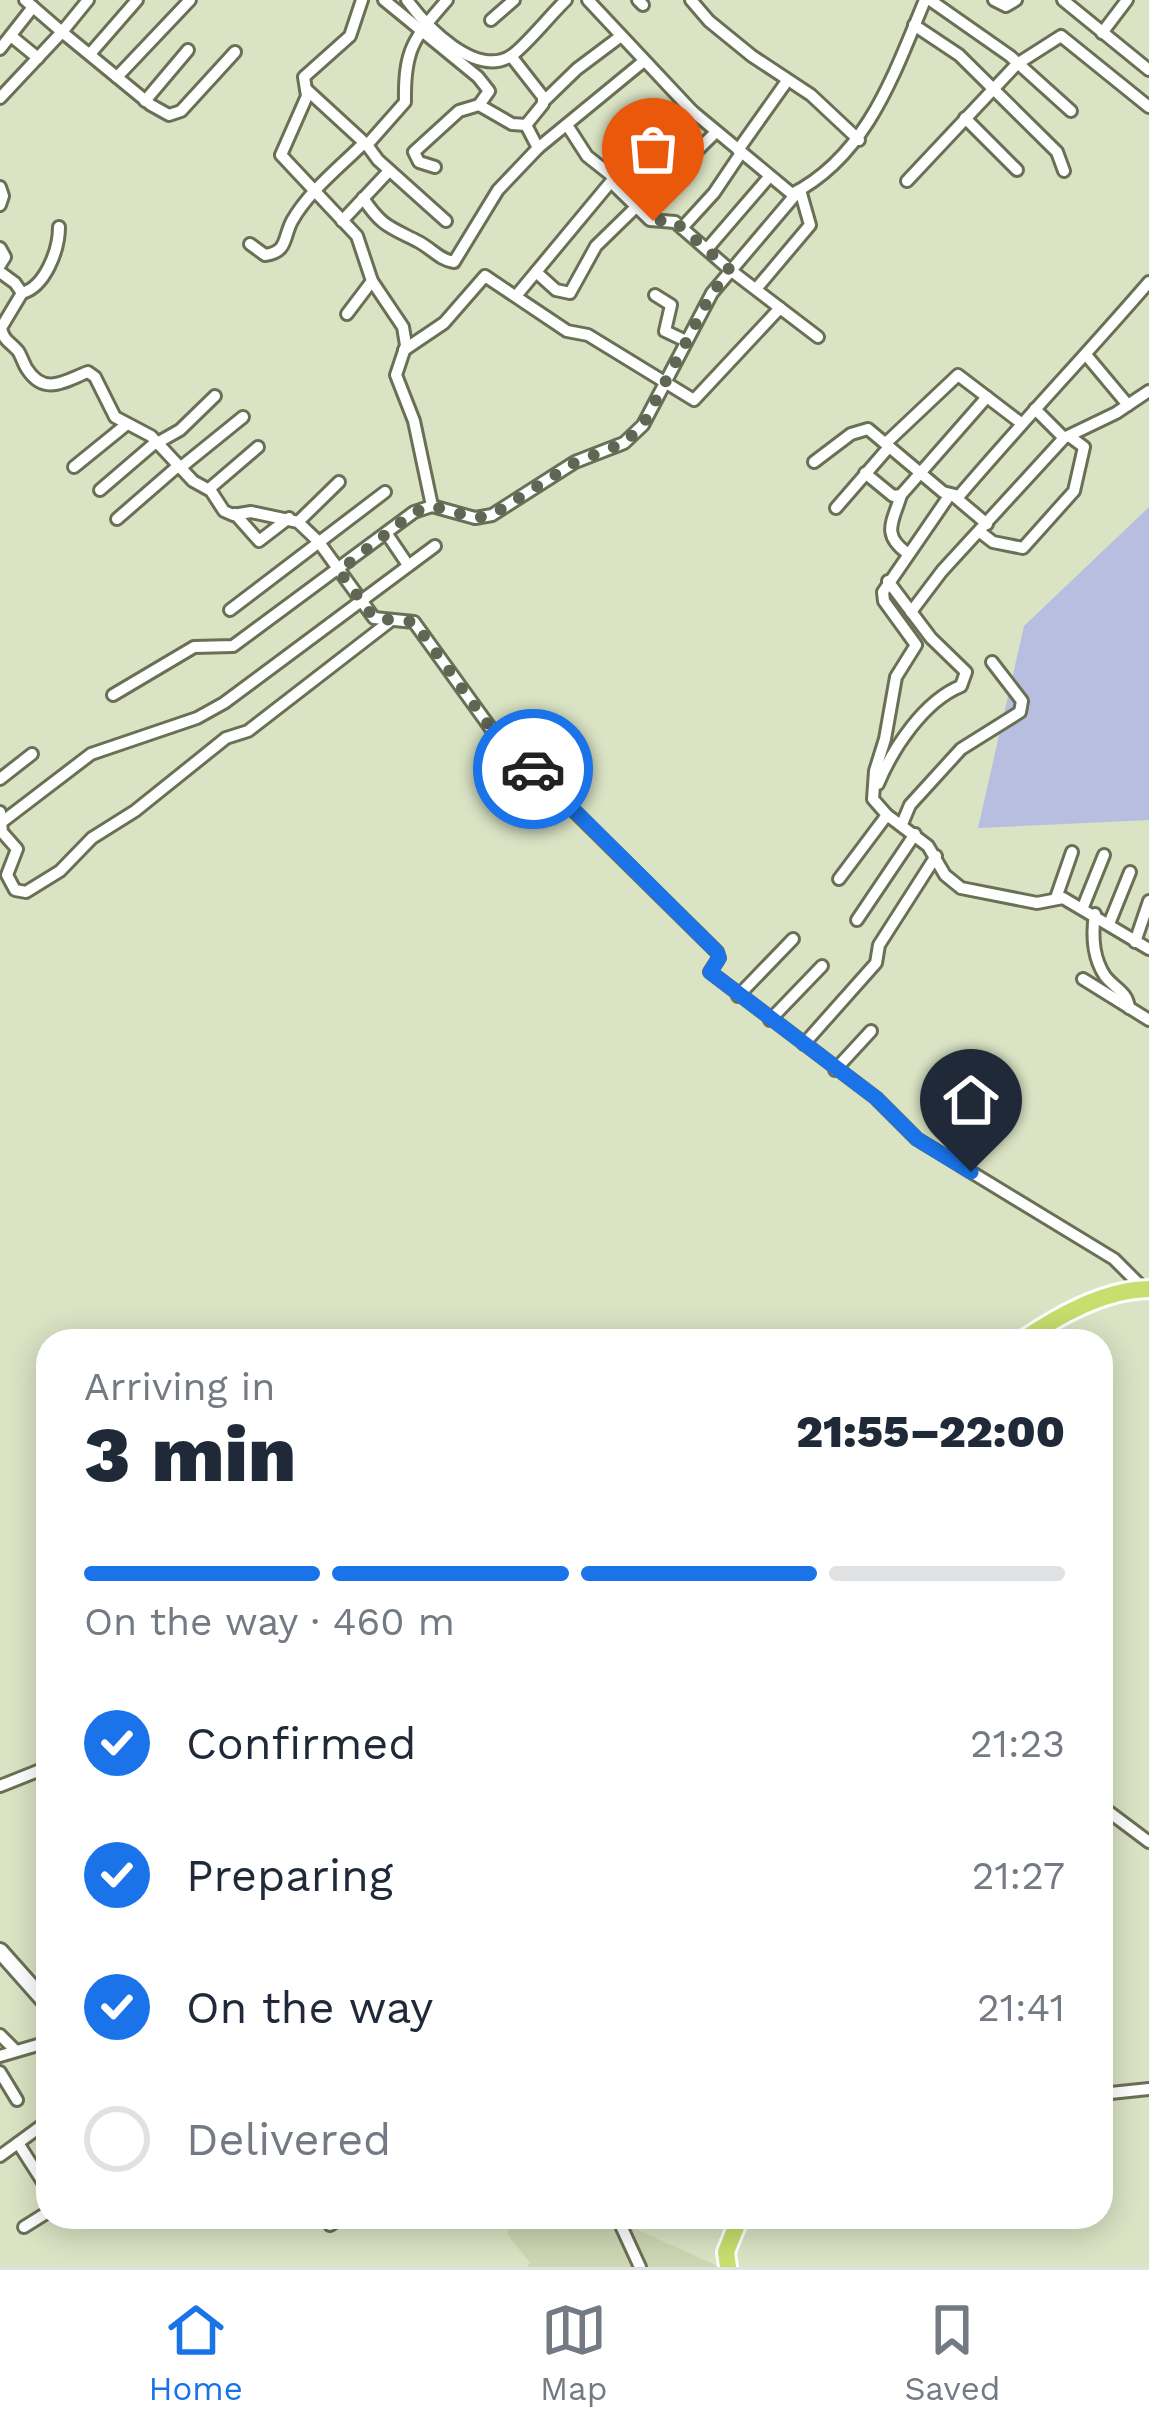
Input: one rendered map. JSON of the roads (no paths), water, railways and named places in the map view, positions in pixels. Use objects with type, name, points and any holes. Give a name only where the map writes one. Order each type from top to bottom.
[{"type":"highway","points":[[1039,1329],[1094,1301],[1146,1288]]},
{"type":"highway","points":[[728,2267],[726,2252],[735,2229]]},
{"type":"street","points":[[0,98],[88,0]]},
{"type":"street","points":[[90,54],[137,0]]},
{"type":"street","points":[[118,77],[190,0]]},
{"type":"street","points":[[362,0],[350,36],[306,74],[301,112],[281,155],[358,239],[372,281],[403,327],[406,340],[397,375],[414,422],[432,506]]},
{"type":"street","points":[[385,0],[467,55],[491,61],[511,56],[566,0]]},
{"type":"street","points":[[407,0],[424,26],[488,88],[479,105],[459,111],[413,152],[419,162],[435,167]]},
{"type":"street","points":[[250,244],[265,255],[279,251],[291,222],[315,192],[405,103],[404,67],[413,40],[447,0]]},
{"type":"street","points":[[491,20],[514,0]]},
{"type":"street","points":[[588,0],[692,111],[786,191],[798,192]]},
{"type":"street","points":[[691,0],[709,21],[787,81],[812,94],[859,140]]},
{"type":"street","points":[[113,695],[194,647],[233,646],[414,512],[432,506],[476,518],[492,515],[574,463],[621,446],[643,425],[729,269],[798,192],[859,140],[927,0],[1017,64],[1071,112]]},
{"type":"street","points":[[994,0],[1009,6],[1016,0]]},
{"type":"street","points":[[1063,0],[1149,70]]},
{"type":"street","points":[[1102,33],[1127,0]]},
{"type":"street","points":[[0,49],[29,4],[161,113],[175,115],[235,52]]},
{"type":"street","points":[[914,25],[959,55],[1057,152],[1064,171]]},
{"type":"street","points":[[11,36],[38,58]]},
{"type":"street","points":[[526,125],[578,69],[621,36]]},
{"type":"street","points":[[907,181],[1017,64],[1064,37],[1149,107]]},
{"type":"street","points":[[146,100],[188,50]]},
{"type":"street","points":[[511,56],[544,101]]},
{"type":"street","points":[[363,198],[383,225],[452,263],[498,190],[538,148],[644,62]]},
{"type":"street","points":[[682,227],[714,193],[787,81]]},
{"type":"street","points":[[306,89],[446,220]]},
{"type":"street","points":[[479,105],[512,124],[526,125]]},
{"type":"street","points":[[516,296],[624,166],[692,111]]},
{"type":"street","points":[[965,118],[1017,170]]},
{"type":"street","points":[[567,124],[587,156],[653,221],[670,219],[682,227],[818,337]]},
{"type":"street","points":[[526,125],[538,148]]},
{"type":"street","points":[[663,184],[716,132]]},
{"type":"street","points":[[342,220],[389,171]]},
{"type":"street","points":[[707,249],[769,177]]},
{"type":"street","points":[[0,187],[0,205]]},
{"type":"street","points":[[756,289],[810,225],[798,192]]},
{"type":"street","points":[[558,323],[568,294],[596,246],[636,206]]},
{"type":"street","points":[[59,226],[52,257],[35,288],[22,293],[0,328],[40,382],[63,385],[88,372],[95,377],[111,413],[156,442],[259,541],[294,520],[339,482]]},
{"type":"street","points":[[0,248],[5,257],[0,269],[22,293]]},
{"type":"street","points":[[536,272],[568,294]]},
{"type":"street","points":[[403,351],[444,322],[482,277],[567,331],[588,335],[692,399],[698,398],[780,308]]},
{"type":"street","points":[[346,314],[372,281]]},
{"type":"street","points":[[1149,282],[1087,356],[952,497],[888,581],[882,597],[914,637],[915,649],[896,677],[874,792],[875,802],[915,834],[936,856],[945,875],[961,888],[1037,904],[1056,898],[1095,914],[1149,950]]},
{"type":"street","points":[[655,295],[671,305],[665,331],[686,340]]},
{"type":"street","points":[[1136,297],[1149,307]]},
{"type":"street","points":[[1087,356],[1128,405]]},
{"type":"street","points":[[836,508],[954,376],[963,376],[1021,423]]},
{"type":"street","points":[[911,612],[1067,437],[1149,391]]},
{"type":"street","points":[[100,490],[156,442],[180,430],[215,396]]},
{"type":"street","points":[[907,553],[893,543],[890,534],[901,495],[987,397]]},
{"type":"street","points":[[814,462],[861,429],[875,433],[952,497],[993,542],[1022,548],[1076,487],[1084,447],[1035,409]]},
{"type":"street","points":[[117,519],[243,417]]},
{"type":"street","points":[[74,467],[127,424]]},
{"type":"street","points":[[209,489],[258,447]]},
{"type":"street","points":[[865,473],[893,496],[901,495]]},
{"type":"street","points":[[230,610],[385,492]]},
{"type":"street","points":[[235,514],[251,512],[294,520],[318,541],[374,618],[414,622],[492,730],[717,952],[719,958],[709,970],[738,996],[876,1098],[917,1139],[1114,1259],[1146,1288]]},
{"type":"street","points":[[387,534],[408,565]]},
{"type":"street","points":[[391,620],[248,731],[226,738],[135,811],[92,838],[60,871],[26,892],[15,890],[7,875],[17,848],[2,832],[1,817],[91,754],[196,718],[224,703],[435,546]]},
{"type":"street","points":[[874,792],[898,740],[943,694],[965,679],[963,666],[931,638],[888,581]]},
{"type":"street","points":[[902,824],[910,805],[962,749],[1022,709],[1022,701],[992,662]]},
{"type":"street","points":[[0,779],[32,754]]},
{"type":"street","points":[[839,879],[886,814]]},
{"type":"street","points":[[857,920],[915,834]]},
{"type":"street","points":[[1056,898],[1072,852]]},
{"type":"street","points":[[804,1044],[876,963],[879,945],[936,856]]},
{"type":"street","points":[[1082,907],[1104,856]]},
{"type":"street","points":[[1108,924],[1130,872]]},
{"type":"street","points":[[882,883],[908,900]]},
{"type":"street","points":[[1136,942],[1149,902]]},
{"type":"street","points":[[1095,914],[1098,962],[1108,979],[1127,995],[1129,1008]]},
{"type":"street","points":[[738,996],[793,939]]},
{"type":"street","points":[[770,1020],[822,966]]},
{"type":"street","points":[[1083,979],[1149,1020]]},
{"type":"street","points":[[835,1070],[872,1030]]},
{"type":"street","points":[[0,1786],[36,1772]]},
{"type":"street","points":[[1113,1815],[1149,1842]]},
{"type":"street","points":[[0,1951],[36,1992]]},
{"type":"street","points":[[0,2035],[15,2050]]},
{"type":"street","points":[[0,2056],[36,2045]]},
{"type":"street","points":[[0,2072],[17,2100]]},
{"type":"street","points":[[1113,2093],[1149,2089]]},
{"type":"street","points":[[0,2156],[36,2130]]},
{"type":"street","points":[[18,2143],[36,2171]]},
{"type":"street","points":[[24,2227],[36,2220]]},
{"type":"street","points":[[623,2229],[640,2267]]}]
